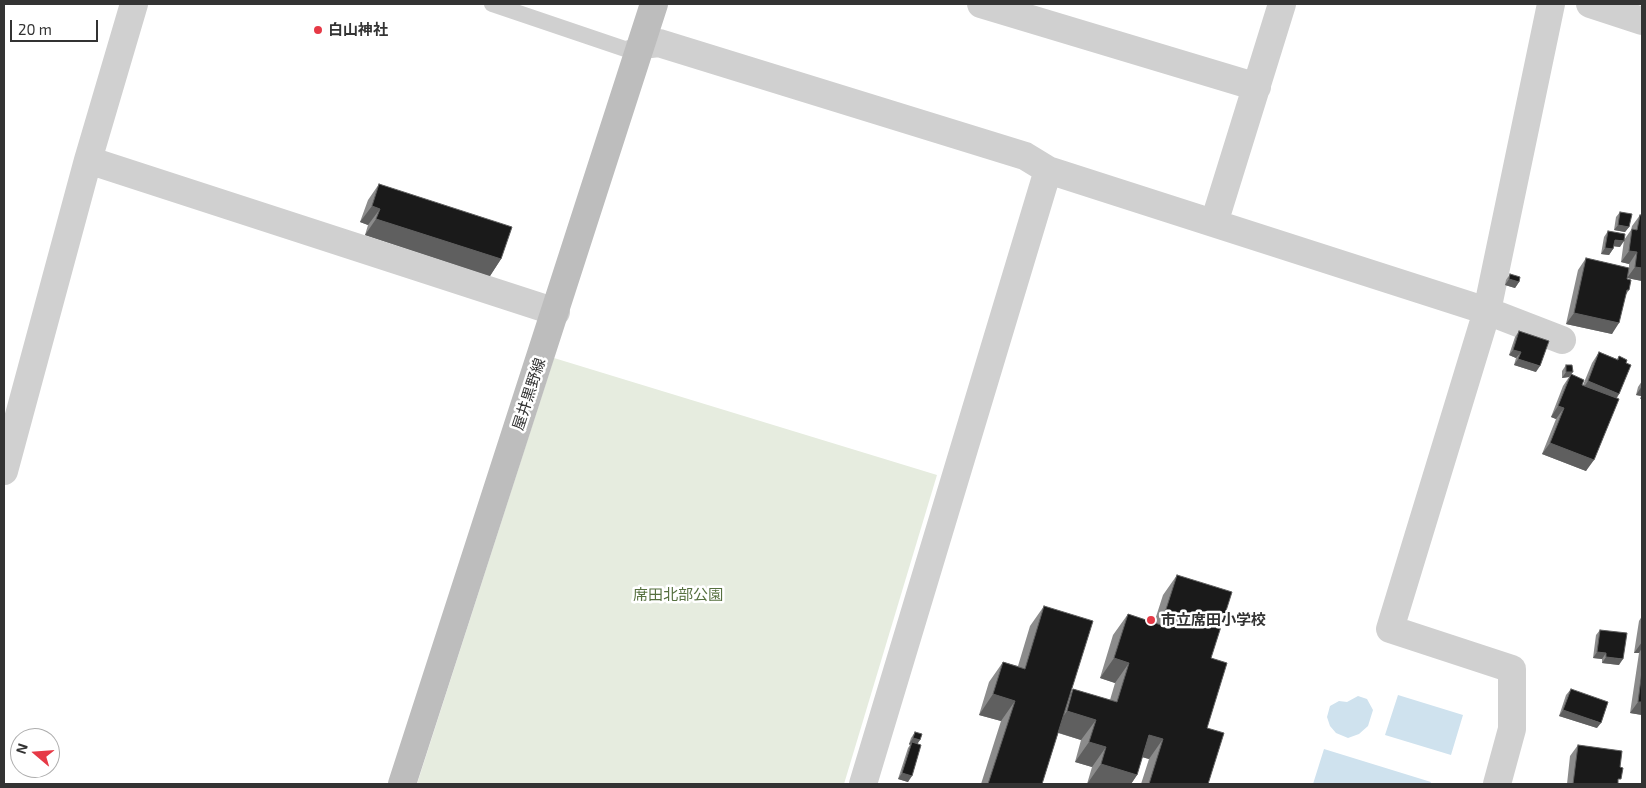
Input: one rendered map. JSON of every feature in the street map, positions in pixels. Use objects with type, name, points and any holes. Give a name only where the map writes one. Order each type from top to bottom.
[{"type":"main road","name":"屋井黒野線","points":[[402,784],[654,4]]},
{"type":"street","points":[[4,471],[88,160],[134,4]]},
{"type":"street","points":[[981,4],[1257,86]]},
{"type":"street","points":[[1214,223],[1282,4]]},
{"type":"street","points":[[1497,784],[1512,729],[1512,669],[1390,629],[1486,311],[1551,4]]},
{"type":"street","points":[[1590,4],[1642,20]]},
{"type":"street","points":[[642,45],[658,44],[997,147],[1025,156],[1048,170],[1486,311],[1562,340]]},
{"type":"street","points":[[88,160],[556,312]]},
{"type":"street","points":[[863,784],[1048,170]]},
{"type":"lane","points":[[492,4],[625,49],[642,45]]},
{"type":"green space","name":"席田北部公園","points":[[554,358],[937,475],[844,784],[417,784]]},
{"type":"water","points":[[1398,695],[1463,715],[1451,755],[1385,735]]},
{"type":"water","points":[[1358,696],[1367,699],[1373,710],[1368,726],[1359,734],[1348,738],[1336,733],[1330,726],[1327,717],[1330,706],[1339,701],[1347,702]]},
{"type":"water","points":[[1324,749],[1431,782],[1430,784],[1313,784]]},
{"type":"building","points":[[379,184],[512,227],[501,259],[376,219],[380,209],[372,206]]},
{"type":"building","points":[[1620,212],[1632,214],[1629,227],[1618,225]]},
{"type":"building","points":[[1640,215],[1642,215],[1642,268],[1635,267],[1637,252],[1629,251],[1632,229],[1637,230]]},
{"type":"building","points":[[1608,231],[1625,234],[1624,241],[1615,240],[1613,249],[1605,248]]},
{"type":"building","points":[[1586,258],[1629,268],[1627,279],[1631,280],[1619,323],[1574,313]]},
{"type":"building","points":[[1510,274],[1520,277],[1519,282],[1509,279]]},
{"type":"building","points":[[1519,331],[1549,341],[1540,366],[1518,359],[1521,352],[1513,350]]},
{"type":"building","points":[[1599,352],[1618,360],[1619,356],[1627,360],[1626,363],[1631,365],[1619,394],[1588,381]]},
{"type":"building","points":[[1566,365],[1572,365],[1573,372],[1566,372]]},
{"type":"building","points":[[1571,374],[1584,380],[1582,385],[1619,399],[1594,460],[1550,443],[1564,408],[1558,406]]},
{"type":"building","points":[[1177,575],[1232,592],[1211,658],[1227,663],[1207,728],[1224,733],[1208,784],[1149,784],[1163,739],[1149,735],[1137,775],[1101,764],[1106,747],[1089,742],[1096,720],[1067,711],[1073,689],[1117,702],[1129,663],[1114,658],[1128,614],[1161,625]]},
{"type":"building","points":[[1044,606],[1093,621],[1042,784],[988,784],[1015,701],[993,694],[1003,662],[1025,669]]},
{"type":"building","points":[[1600,630],[1627,633],[1623,659],[1606,657],[1606,653],[1597,652]]},
{"type":"building","points":[[1642,671],[1642,702],[1638,702]]},
{"type":"building","points":[[1571,689],[1608,702],[1601,723],[1563,710]]},
{"type":"building","points":[[915,732],[922,734],[920,740],[913,738]]},
{"type":"building","points":[[912,742],[921,745],[912,776],[902,773]]},
{"type":"building","points":[[1578,745],[1622,751],[1620,767],[1623,768],[1618,784],[1573,784]]},
{"type":"place","name":"白山神社","points":[[318,30]]},
{"type":"place","name":"市立席田小学校","points":[[1151,620]]}]
